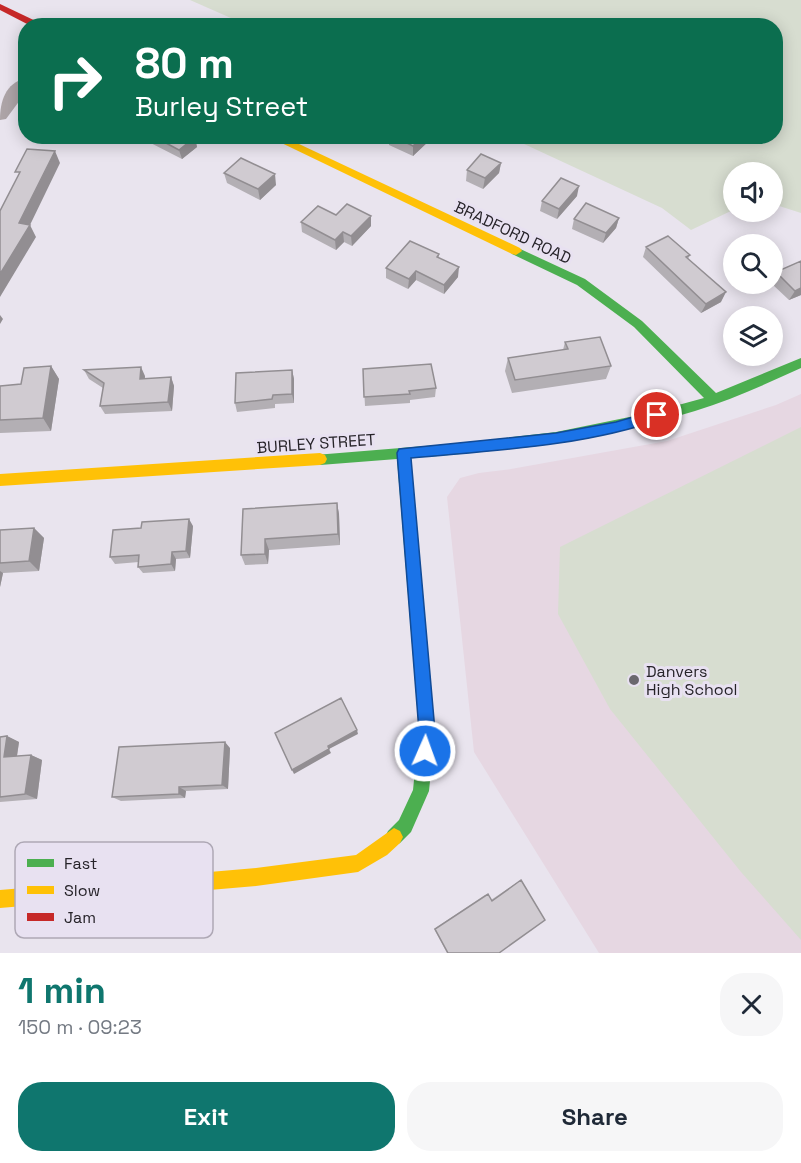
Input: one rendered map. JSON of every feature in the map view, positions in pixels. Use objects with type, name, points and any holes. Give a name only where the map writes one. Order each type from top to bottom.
[{"type":"street","points":[[0,7],[23,18]]},
{"type":"street","points":[[0,115],[18,90]]},
{"type":"street","name":"BRADFORD ROAD","points":[[289,144],[581,282],[638,324],[713,398]]},
{"type":"street","name":"BURLEY STREET","points":[[0,480],[403,453],[556,438],[616,428],[762,383],[801,363]]},
{"type":"street","points":[[213,881],[358,864],[381,849],[405,826],[421,791],[427,731],[403,453]]},
{"type":"street","points":[[0,899],[15,898]]},
{"type":"shaded area","points":[[190,0],[801,0],[801,213],[783,207],[783,162],[723,162],[723,215],[691,230],[662,208],[524,144],[783,144],[783,18],[231,18]]},
{"type":"shaded area","name":"Danvers High School","points":[[801,394],[801,953],[599,953],[474,752],[447,497],[460,478],[667,441],[776,405]]},
{"type":"shaded area","points":[[801,427],[801,940],[741,872],[610,709],[558,614],[560,547]]},
{"type":"building","points":[[168,144],[186,144],[179,150]]},
{"type":"building","points":[[27,149],[55,151],[19,223],[30,225],[0,274],[0,211],[20,172],[15,172]]},
{"type":"building","points":[[481,154],[501,163],[485,178],[467,170]]},
{"type":"building","points":[[241,158],[275,174],[258,189],[224,173]]},
{"type":"building","points":[[561,178],[579,186],[559,209],[542,201]]},
{"type":"building","points":[[586,203],[619,218],[606,233],[574,219]]},
{"type":"building","points":[[347,204],[371,216],[351,236],[343,232],[335,240],[301,222],[318,206],[336,215]]},
{"type":"building","points":[[668,236],[690,255],[686,257],[723,289],[723,294],[706,304],[646,247]]},
{"type":"building","points":[[410,241],[439,254],[437,257],[459,267],[444,285],[416,271],[409,279],[386,268]]},
{"type":"building","points":[[801,261],[801,288],[795,291],[783,279],[783,269]]},
{"type":"building","points":[[600,337],[611,366],[515,380],[508,358],[568,349],[565,342]]},
{"type":"building","points":[[431,364],[436,388],[409,391],[410,394],[364,397],[363,369]]},
{"type":"building","points":[[51,366],[43,418],[0,420],[0,386],[21,384],[24,368]]},
{"type":"building","points":[[141,367],[140,379],[171,377],[168,402],[100,406],[104,383],[84,370]]},
{"type":"building","points":[[292,370],[292,394],[273,395],[272,399],[235,403],[236,373]]},
{"type":"building","points":[[337,503],[338,534],[265,539],[265,554],[241,555],[243,509]]},
{"type":"building","points":[[189,519],[186,551],[172,552],[171,564],[138,567],[139,555],[110,557],[113,530],[141,528],[142,522]]},
{"type":"building","points":[[34,528],[29,561],[0,563],[0,530]]},
{"type":"building","points":[[341,698],[357,730],[292,770],[275,733]]},
{"type":"building","points":[[7,736],[4,757],[31,755],[25,794],[0,797],[0,737]]},
{"type":"building","points":[[225,742],[222,785],[179,787],[179,794],[112,797],[119,747]]},
{"type":"building","points":[[521,880],[545,920],[499,953],[448,953],[435,929],[488,894],[492,901]]},
{"type":"traffic: fast","points":[[516,251],[581,282],[638,324],[713,398]]},
{"type":"traffic: fast","points":[[320,459],[462,448],[603,429],[695,406],[801,363]]},
{"type":"traffic: fast","points":[[394,837],[405,826],[421,791],[427,731],[403,453]]},
{"type":"traffic: slow","points":[[289,144],[516,251]]},
{"type":"traffic: slow","points":[[0,480],[320,459]]},
{"type":"traffic: slow","points":[[213,881],[358,863],[381,849],[394,837]]},
{"type":"traffic: slow","points":[[0,899],[15,898]]},
{"type":"traffic: jam","points":[[0,7],[23,18]]},
{"type":"place","name":"Danvers High School","points":[[634,680]]},
{"type":"route","points":[[425,751],[427,731],[403,453],[556,438],[616,428],[657,415]]}]
